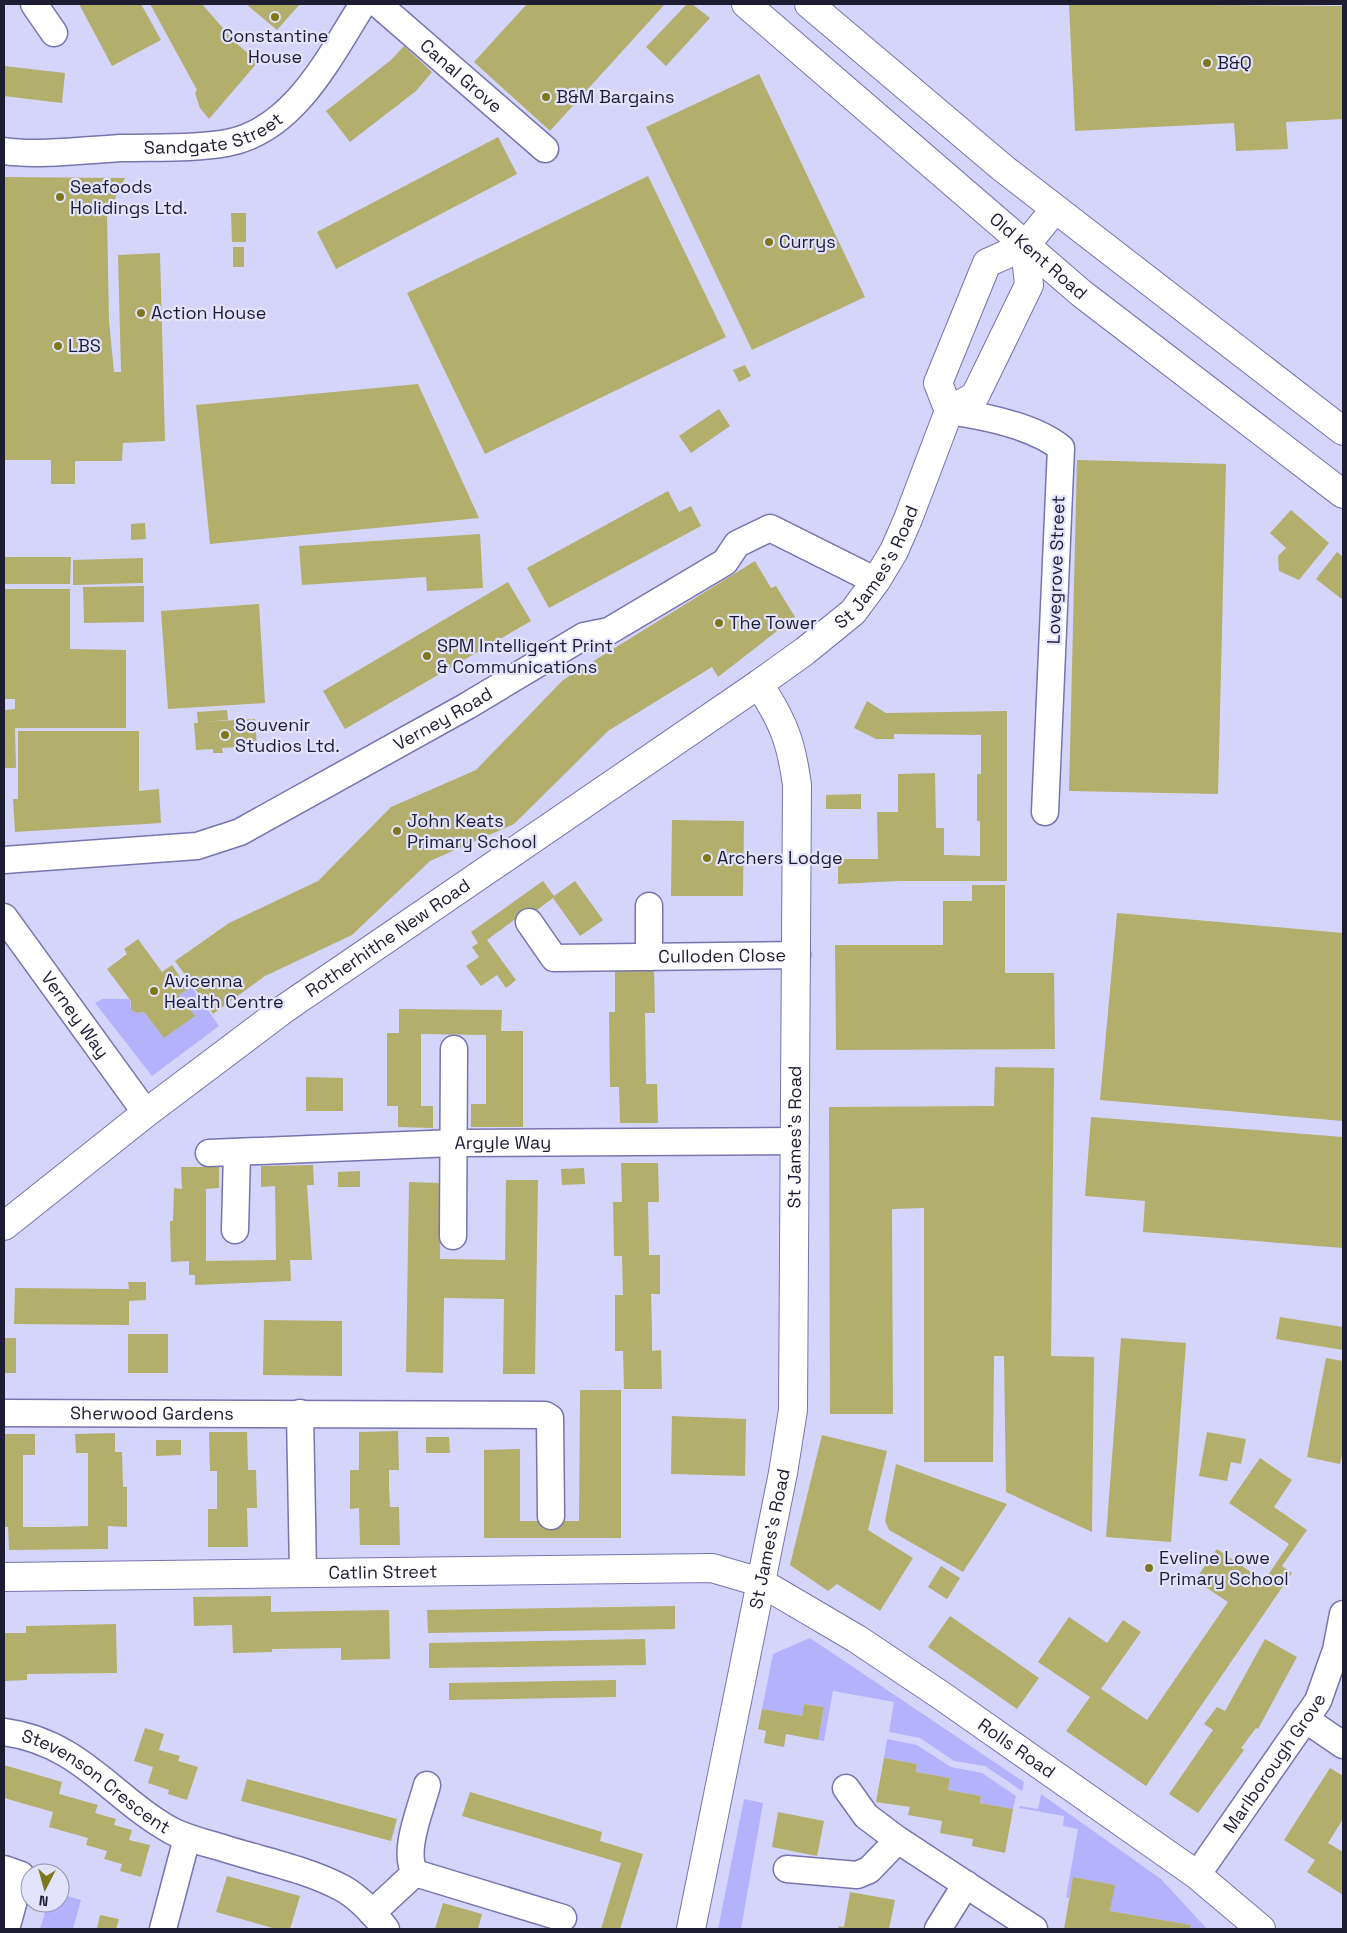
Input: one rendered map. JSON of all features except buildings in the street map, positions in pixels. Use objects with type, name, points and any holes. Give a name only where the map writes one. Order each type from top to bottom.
[{"type":"main road","name":"Old Kent Road","points":[[746,4],[1081,293],[1343,494]]},
{"type":"main road","points":[[809,4],[876,63],[1055,209],[1343,431]]},
{"type":"main road","points":[[1025,246],[1029,285],[976,396],[949,411],[938,383],[974,292],[988,263],[1025,246],[1055,209]]},
{"type":"main road","name":"St James's Road","points":[[691,1929],[794,1410],[797,785],[794,760],[780,717],[759,684],[805,652],[853,612],[876,581],[894,551],[908,519],[949,411]]},
{"type":"main road","name":"Rotherhithe New Road","points":[[4,1226],[146,1113],[284,1009],[759,684]]},
{"type":"main road","name":"Catlin Street","points":[[4,1577],[712,1568],[760,1582]]},
{"type":"main road","name":"Rolls Road","points":[[760,1582],[841,1629],[919,1680],[1198,1875],[1261,1929]]},
{"type":"street","points":[[34,4],[54,33]]},
{"type":"street","name":"Sandgate Street","points":[[4,151],[193,146],[226,143],[246,138],[281,116],[311,85],[363,4]]},
{"type":"street","name":"Canal Grove","points":[[378,4],[545,149]]},
{"type":"street","name":"Lovegrove Street","points":[[949,411],[980,416],[1049,438],[1061,448],[1045,812]]},
{"type":"street","name":"Verney Road","points":[[4,860],[180,848],[225,838],[287,807],[391,749],[584,636],[609,631],[725,562],[737,544],[770,528],[876,581]]},
{"type":"street","name":"Culloden Close","points":[[649,906],[649,957]]},
{"type":"street","name":"Verney Way","points":[[4,917],[146,1113]]},
{"type":"street","name":"Culloden Close","points":[[529,922],[554,958],[797,955]]},
{"type":"street","points":[[453,1236],[454,1049]]},
{"type":"street","name":"Argyle Way","points":[[209,1153],[454,1143],[795,1140]]},
{"type":"street","points":[[235,1230],[238,1152]]},
{"type":"street","name":"Sherwood Gardens","points":[[4,1413],[545,1415],[550,1418],[551,1516]]},
{"type":"street","points":[[300,1414],[302,1572]]},
{"type":"street","name":"Marlborough Grove","points":[[1198,1875],[1318,1701],[1327,1682],[1343,1614]]},
{"type":"street","points":[[1305,1720],[1343,1745]]},
{"type":"street","name":"Stevenson Crescent","points":[[4,1732],[24,1736],[59,1749],[92,1770],[164,1826],[187,1838],[331,1883],[350,1893],[379,1921],[415,1873]]},
{"type":"street","points":[[427,1785],[410,1849],[411,1866],[415,1873],[563,1918]]},
{"type":"street","points":[[846,1788],[866,1816],[898,1840],[1029,1926]]},
{"type":"street","name":"Stevenson Crescent","points":[[163,1929],[187,1838]]},
{"type":"street","points":[[787,1869],[857,1875],[869,1870],[898,1840]]},
{"type":"street","points":[[4,1869],[21,1875],[6,1925]]},
{"type":"street","points":[[938,1929],[966,1884]]},
{"type":"shaded area","points":[[191,986],[219,1026],[152,1076],[95,1003],[102,999],[130,999],[131,1010],[137,1013],[144,1012],[164,1038],[194,1016],[179,995]]},
{"type":"shaded area","points":[[810,1638],[1024,1782],[1022,1791],[985,1766],[954,1761],[920,1738],[889,1732],[894,1702],[833,1691],[824,1741],[818,1740],[824,1707],[804,1704],[802,1716],[762,1709],[773,1654]]},
{"type":"shaded area","points":[[887,1739],[917,1745],[951,1767],[982,1773],[1016,1796],[1013,1809],[980,1803],[981,1796],[948,1790],[950,1778],[916,1772],[917,1764],[884,1758]]},
{"type":"shaded area","points":[[1041,1794],[1161,1879],[1207,1929],[1190,1929],[1191,1925],[1110,1911],[1114,1885],[1073,1877],[1069,1898],[1066,1897],[1078,1829],[1063,1826],[1064,1816],[1019,1808],[1020,1806],[1038,1809]]},
{"type":"shaded area","points":[[744,1799],[763,1803],[741,1929],[718,1929]]},
{"type":"shaded area","points":[[70,1897],[81,1900],[73,1929],[40,1929],[45,1913],[70,1913]]},
{"type":"place","name":"Constantine House","points":[[275,17]]},
{"type":"place","name":"B&Q","points":[[1207,63]]},
{"type":"place","name":"B&M Bargains","points":[[546,97]]},
{"type":"place","name":"Seafoods Holidings Ltd.","points":[[60,197]]},
{"type":"place","name":"Currys","points":[[769,242]]},
{"type":"place","name":"Action House","points":[[141,313]]},
{"type":"place","name":"LBS","points":[[58,346]]},
{"type":"place","name":"The Tower","points":[[719,623]]},
{"type":"place","name":"SPM Intelligent Print & Communications","points":[[427,656]]},
{"type":"place","name":"Souvenir Studios Ltd.","points":[[225,735]]},
{"type":"place","name":"John Keats Primary School","points":[[397,831]]},
{"type":"place","name":"Archers Lodge","points":[[707,858]]},
{"type":"place","name":"Avicenna Health Centre","points":[[154,991]]},
{"type":"place","name":"Eveline Lowe Primary School","points":[[1149,1568]]}]
